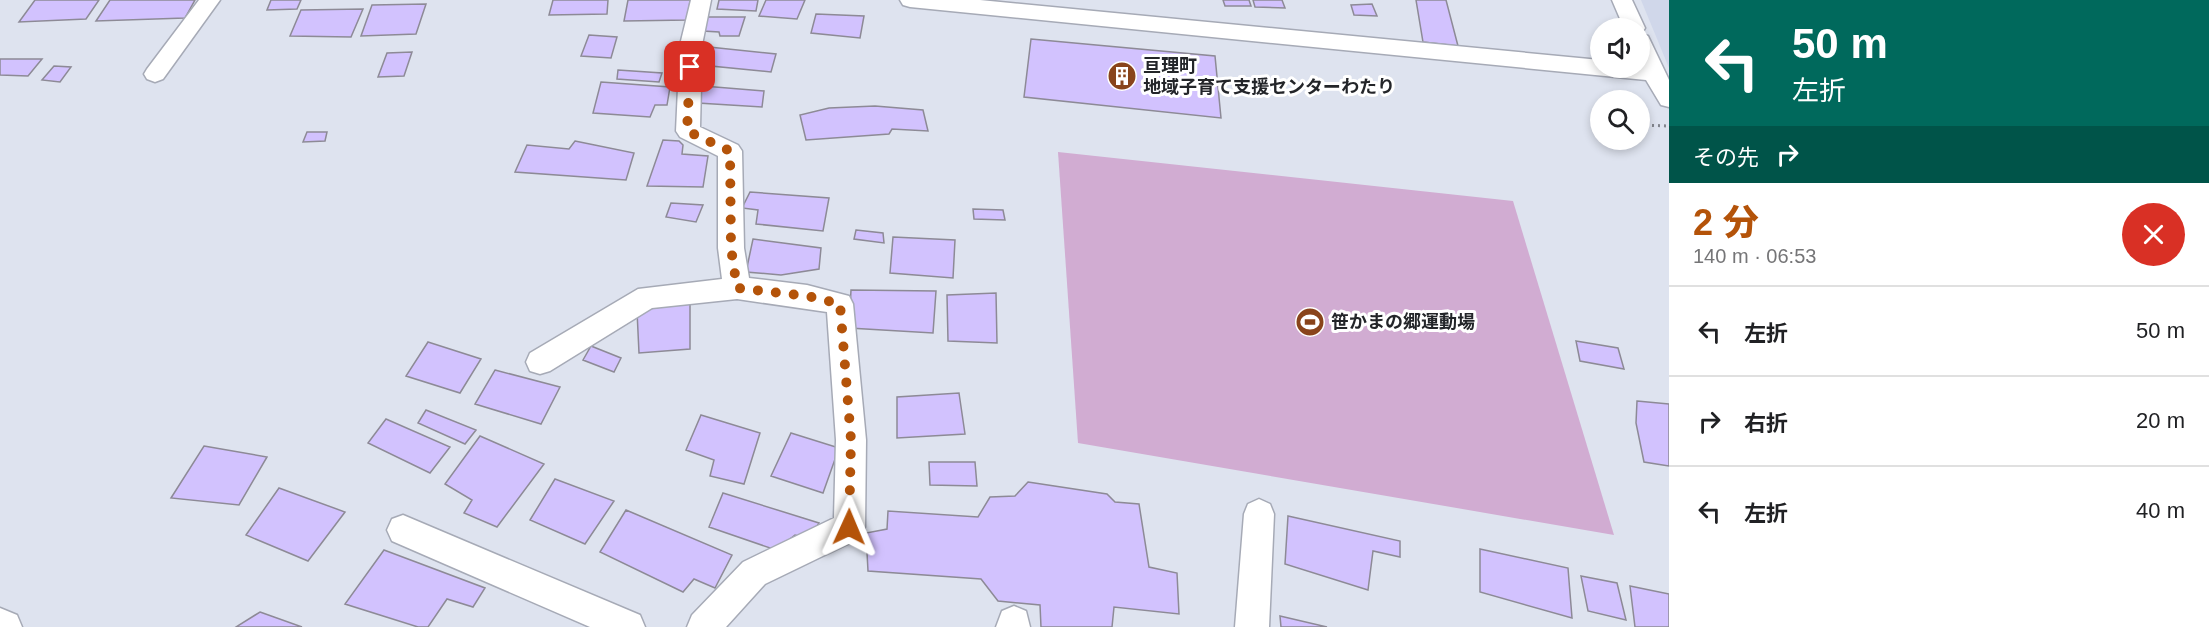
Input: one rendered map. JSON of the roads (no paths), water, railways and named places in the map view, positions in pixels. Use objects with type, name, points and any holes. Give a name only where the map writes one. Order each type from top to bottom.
[{"type":"street","points":[[155,74],[210,0]]},
{"type":"street","points":[[701,0],[691,45],[687,131],[730,151],[731,248],[737,288]]},
{"type":"street","points":[[910,0],[962,3],[1653,73]]},
{"type":"street","points":[[1622,0],[1630,18]]},
{"type":"street","points":[[1650,66],[1669,99]]},
{"type":"street","points":[[540,362],[647,297],[737,288],[807,296],[840,304],[851,440],[849,527],[754,573],[704,627]]},
{"type":"street","points":[[1252,627],[1259,514]]},
{"type":"street","points":[[403,530],[628,627]]},
{"type":"street","points":[[0,625],[5,627]]},
{"type":"place","name":"亘理町 地域子育て支援センターわたり","points":[[1122,76]]},
{"type":"place","name":"笹かまの郷運動場","points":[[1310,322]]}]
